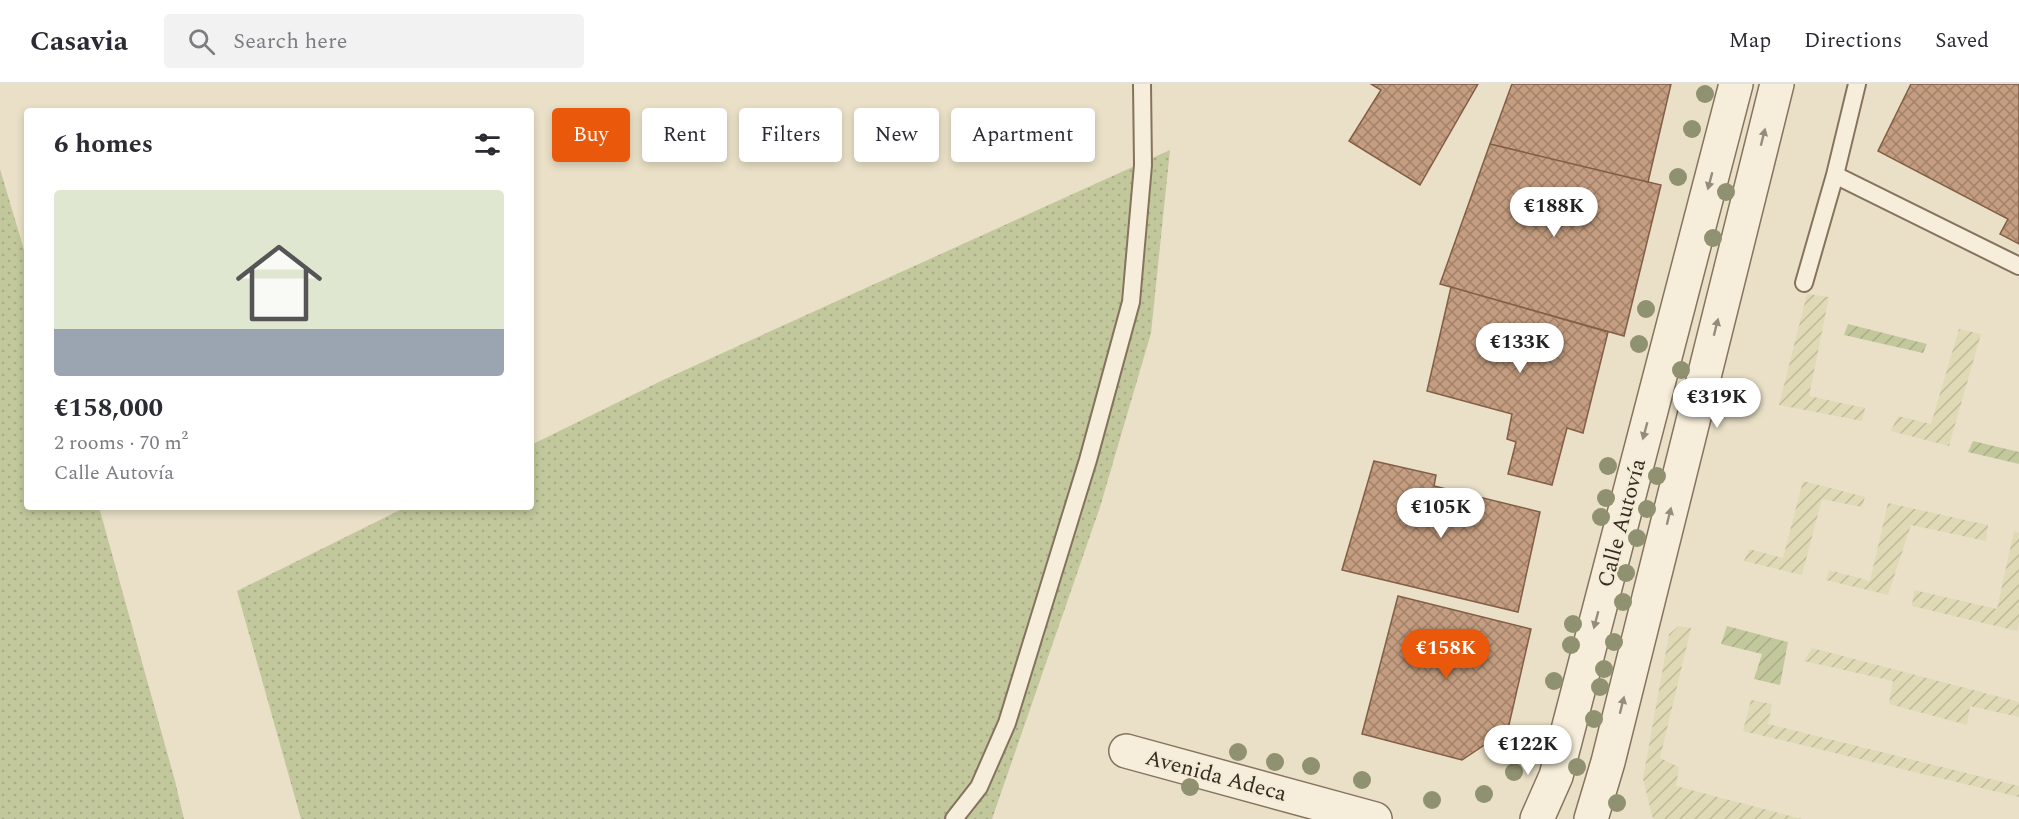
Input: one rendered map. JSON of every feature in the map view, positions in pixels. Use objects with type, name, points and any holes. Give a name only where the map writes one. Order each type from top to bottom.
[{"type":"street","name":"Calle Autovía","points":[[1537,819],[1556,776],[1736,84]]},
{"type":"street","name":"Calle Autovía","points":[[1591,819],[1608,762],[1777,84]]},
{"type":"street","name":"Avenida Adeca","points":[[1126,751],[1375,819]]},
{"type":"lane","points":[[954,819],[979,787],[1007,723],[1089,460],[1131,302],[1143,165],[1142,84]]},
{"type":"lane","points":[[1804,283],[1835,175],[1857,84]]},
{"type":"lane","points":[[1835,175],[2019,266]]},
{"type":"shaded area","points":[[1807,294],[1829,297],[1809,396],[1865,408],[1862,421],[1779,405]]},
{"type":"shaded area","points":[[1959,329],[1981,334],[1949,446],[1891,431],[1898,416],[1931,424]]},
{"type":"shaded area","points":[[1803,481],[1865,497],[1862,507],[1822,499],[1802,575],[1744,561],[1749,549],[1783,558]]},
{"type":"shaded area","points":[[1888,503],[1988,525],[1986,541],[1911,525],[1888,595],[1826,580],[1829,570],[1870,581]]},
{"type":"shaded area","points":[[2014,531],[2019,533],[2019,623],[2017,631],[1912,606],[1914,590],[1997,609]]},
{"type":"shaded area","points":[[1679,626],[1691,628],[1660,758],[1679,767],[1676,786],[1802,819],[1653,819],[1643,779],[1669,634]]},
{"type":"shaded area","points":[[1812,648],[2019,702],[2019,717],[1970,706],[1967,725],[1889,704],[1893,681],[1804,661]]},
{"type":"shaded area","points":[[1751,700],[1772,704],[1768,724],[2019,786],[2019,797],[1743,731]]},
{"type":"green space","points":[[1170,150],[1151,333],[1100,507],[992,819],[301,819],[237,591],[400,510],[534,510],[534,444],[663,380]]},
{"type":"green space","points":[[0,169],[24,250],[24,510],[100,510],[184,819],[0,819]]},
{"type":"green space","points":[[1848,324],[1927,344],[1923,353],[1844,335]]},
{"type":"green space","points":[[1973,441],[2019,452],[2019,464],[1968,452]]},
{"type":"green space","points":[[1727,626],[1788,642],[1780,685],[1754,679],[1762,654],[1721,644]]},
{"type":"building","points":[[1371,84],[1478,84],[1420,185],[1349,141],[1381,90]]},
{"type":"building","points":[[1512,84],[1671,84],[1648,182],[1490,144]]},
{"type":"building","points":[[1911,84],[2019,84],[2019,244],[2000,234],[2008,219],[1878,151]]},
{"type":"building","points":[[1490,144],[1661,185],[1624,336],[1440,284]]},
{"type":"building","points":[[1451,287],[1608,332],[1583,433],[1567,428],[1552,485],[1508,474],[1516,442],[1507,439],[1512,414],[1427,391]]},
{"type":"building","points":[[1374,461],[1436,475],[1434,486],[1540,512],[1518,612],[1342,570]]},
{"type":"building","points":[[1398,596],[1531,629],[1508,729],[1462,760],[1362,734]]}]
